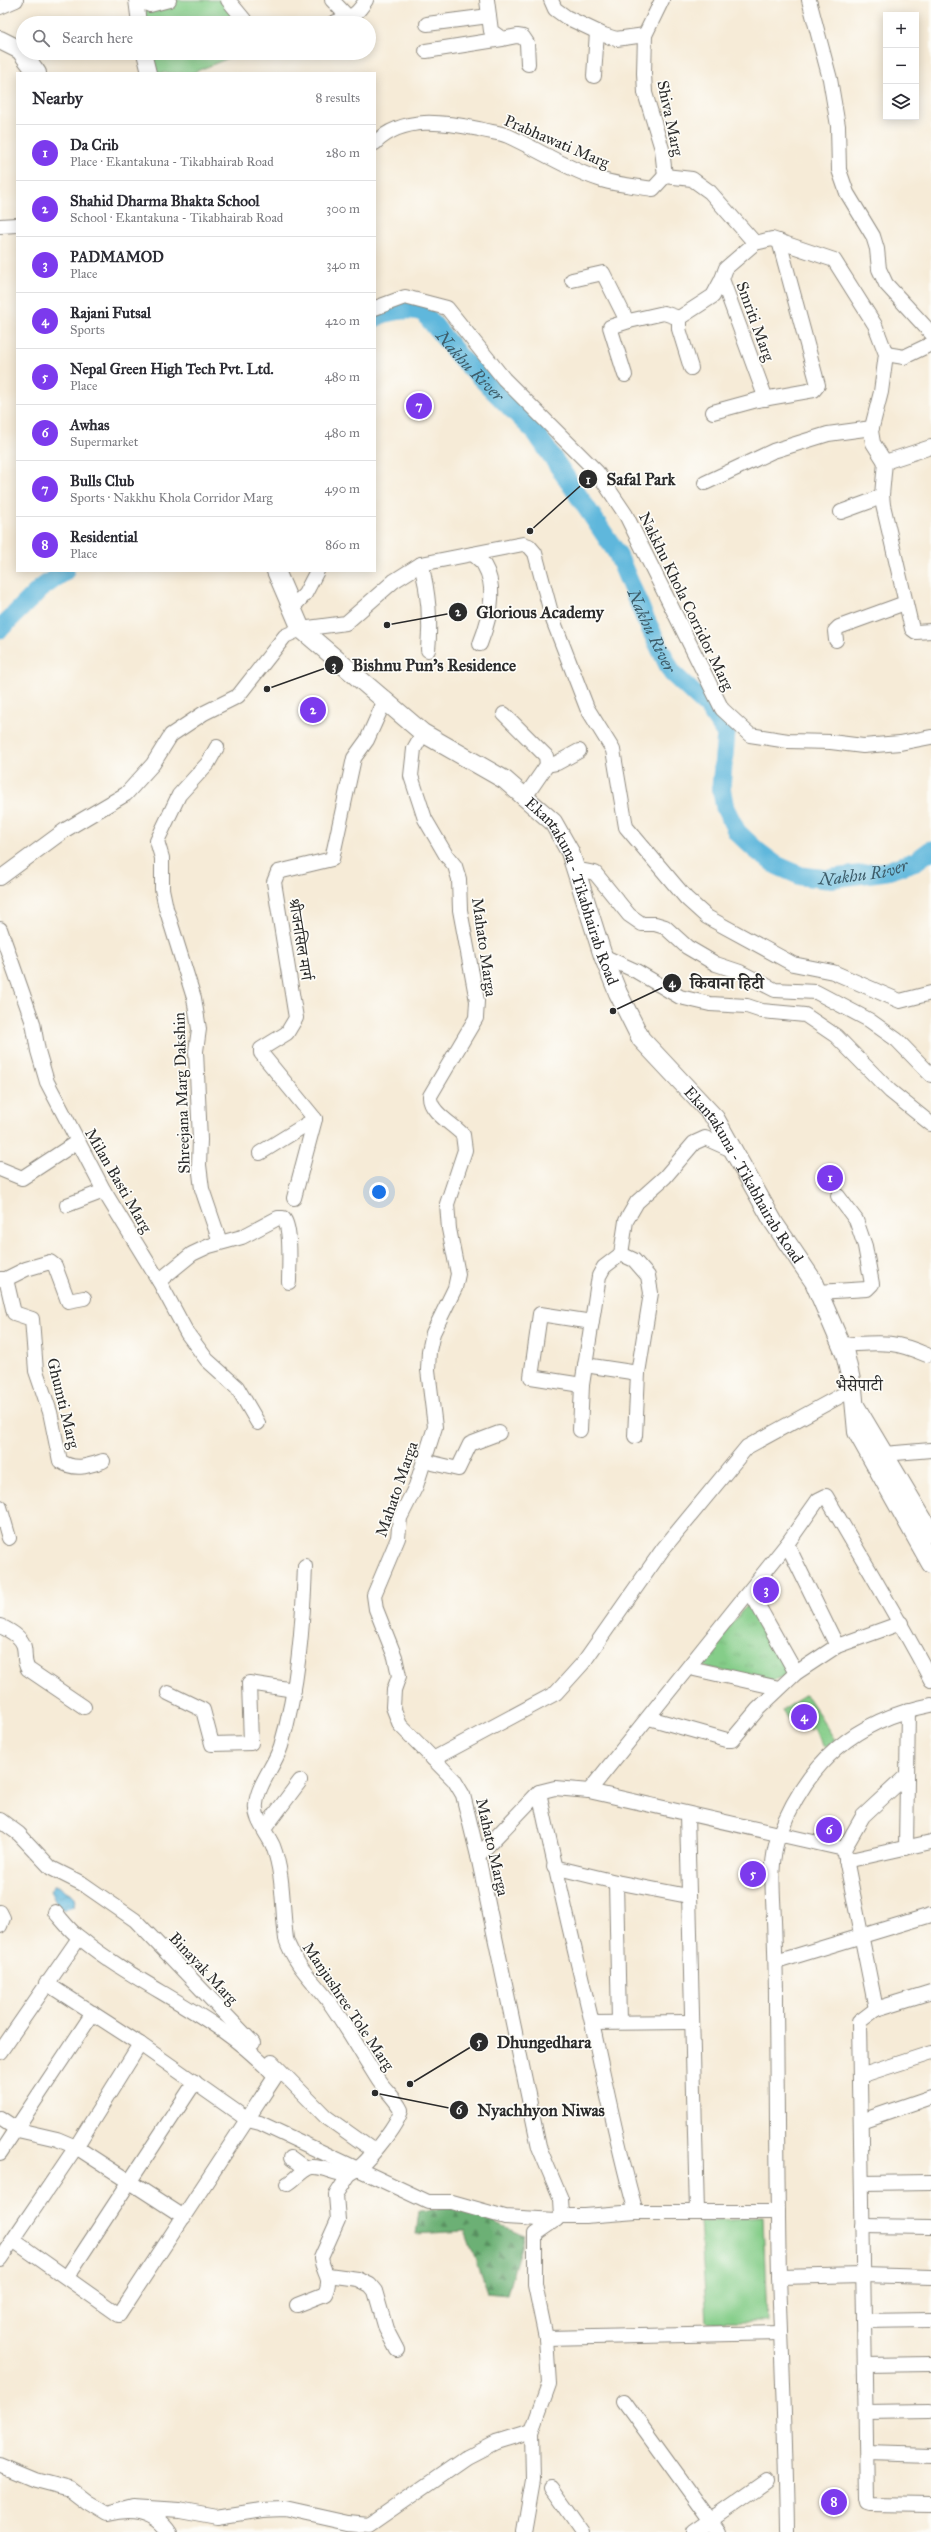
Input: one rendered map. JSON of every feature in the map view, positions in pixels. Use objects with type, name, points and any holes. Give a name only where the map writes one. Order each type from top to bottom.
[{"type":"main road","points":[[0,40],[16,48]]},
{"type":"main road","points":[[27,60],[36,72]]},
{"type":"main road","name":"Ekantakuna - Tikabhairab Road","points":[[276,572],[302,629],[423,733],[505,780],[553,822],[570,852],[603,956],[618,993],[641,1038],[715,1118],[774,1223],[814,1282],[841,1345],[853,1389],[855,1406],[854,1422],[857,1432],[924,1529]]},
{"type":"main road","name":"Ekantakuna - Tikabhairab Road","points":[[855,1406],[884,1454],[924,1529],[931,1564]]},
{"type":"street","points":[[0,7],[16,0]]},
{"type":"street","points":[[138,16],[137,0],[150,5],[170,0]]},
{"type":"street","points":[[228,0],[241,16]]},
{"type":"street","points":[[332,0],[347,16]]},
{"type":"street","points":[[352,16],[359,12],[366,0]]},
{"type":"street","points":[[487,0],[491,32],[502,39]]},
{"type":"street","points":[[551,0],[555,9],[566,17],[597,32],[616,39],[645,35]]},
{"type":"street","name":"Shiva Marg","points":[[662,0],[645,35],[645,93],[662,149],[665,176]]},
{"type":"street","points":[[809,0],[830,79],[838,126],[839,170],[847,193],[873,236],[877,249],[879,269],[886,284],[931,334]]},
{"type":"street","points":[[427,24],[489,16]]},
{"type":"street","points":[[594,76],[597,32]]},
{"type":"street","points":[[426,51],[517,36],[523,37],[527,43],[528,64]]},
{"type":"street","points":[[146,60],[149,72]]},
{"type":"street","name":"Prabhawati Marg","points":[[376,142],[390,132],[405,127],[418,123],[438,122],[507,136],[601,180],[653,189],[665,176]]},
{"type":"street","points":[[665,176],[692,180],[710,192],[755,243],[772,239],[834,260],[875,325],[886,354],[881,392],[872,428],[873,443],[885,462],[882,495],[890,541],[912,629],[916,632],[931,631]]},
{"type":"street","points":[[0,226],[16,226]]},
{"type":"street","points":[[713,412],[766,399],[814,390],[818,386],[779,241]]},
{"type":"street","name":"Smriti Marg","points":[[755,243],[726,268],[722,279],[766,399]]},
{"type":"street","points":[[572,280],[603,272],[625,317],[629,321]]},
{"type":"street","points":[[679,318],[713,296],[722,279]]},
{"type":"street","name":"Nakkhu Khola Corridor Marg","points":[[376,308],[404,297],[447,308],[504,379],[597,472],[626,516],[722,709],[750,735],[788,741],[831,742],[863,746],[900,744],[931,737]]},
{"type":"street","points":[[625,374],[610,327],[664,313],[679,318]]},
{"type":"street","points":[[679,318],[679,329],[691,368]]},
{"type":"street","points":[[886,354],[904,357],[931,344]]},
{"type":"street","points":[[705,483],[772,451],[828,434],[872,428]]},
{"type":"street","points":[[885,462],[931,447]]},
{"type":"street","points":[[841,512],[871,501],[882,495]]},
{"type":"street","points":[[0,878],[65,830],[126,794],[153,764],[171,735],[204,713],[238,696],[285,636],[302,629],[346,623],[394,581],[421,564],[523,544],[529,546],[535,553],[553,620],[587,708],[613,750],[626,827],[686,898],[707,917],[793,964],[833,972],[900,1001],[931,993]]},
{"type":"street","points":[[473,554],[484,565],[489,583],[490,610],[480,644]]},
{"type":"street","points":[[421,564],[427,586],[431,620],[428,650]]},
{"type":"street","points":[[292,608],[305,594],[316,572]]},
{"type":"street","points":[[836,640],[835,631],[839,627],[905,603]]},
{"type":"street","name":"श्रीजनसिल मार्ग","points":[[315,1119],[261,1053],[261,1049],[288,1033],[296,1018],[274,882],[278,872],[332,859],[354,758],[367,740],[385,700]]},
{"type":"street","points":[[504,714],[546,756],[547,765],[525,797]]},
{"type":"street","name":"Mahato Marga","points":[[423,733],[414,749],[411,776],[425,819],[446,855],[456,866],[460,879],[460,910],[477,1001],[476,1018],[430,1096],[429,1102],[433,1108],[463,1135],[465,1150],[447,1204],[449,1229],[458,1274],[455,1288],[434,1332],[429,1351],[428,1370],[435,1427],[424,1462],[400,1518],[398,1538],[374,1595],[376,1609],[396,1657],[400,1676],[394,1690],[392,1708],[400,1725],[454,1780],[463,1795],[478,1856],[539,2147],[561,2198],[559,2218]]},
{"type":"street","name":"Shreejana Marg Dakshin","points":[[217,747],[208,763],[178,795],[157,841],[162,858],[162,889],[166,908],[194,998],[199,1029],[196,1051],[200,1140],[199,1165],[202,1189],[220,1242]]},
{"type":"street","points":[[547,765],[557,763],[579,751]]},
{"type":"street","points":[[576,869],[595,873],[629,915],[642,924],[655,924],[665,927],[687,947],[716,964],[740,972],[775,990],[816,992],[869,1020],[898,1040],[931,1075]]},
{"type":"street","name":"Milan Basti Marg","points":[[0,929],[33,1023],[38,1051],[47,1082],[77,1142],[104,1191],[159,1281],[187,1333],[207,1360],[237,1387],[258,1423]]},
{"type":"street","points":[[603,956],[636,971],[680,997],[710,1004],[748,1006],[762,1010],[805,1015],[836,1036],[890,1091],[931,1124]]},
{"type":"street","points":[[260,1153],[315,1119]]},
{"type":"street","points":[[294,1198],[315,1119]]},
{"type":"street","points":[[580,1430],[582,1385],[599,1276],[604,1267],[621,1254],[626,1221],[637,1202],[665,1177],[694,1143],[705,1138],[732,1150]]},
{"type":"street","points":[[0,1169],[22,1178],[77,1142]]},
{"type":"street","points":[[67,1205],[104,1191]]},
{"type":"street","points":[[818,1292],[867,1289],[872,1284],[865,1246],[856,1220],[838,1196]]},
{"type":"street","points":[[159,1281],[192,1254],[220,1242],[242,1237],[278,1218],[283,1218],[286,1221],[288,1231],[289,1282]]},
{"type":"street","points":[[621,1254],[634,1260],[648,1276],[651,1293],[638,1373],[635,1436]]},
{"type":"street","points":[[3,1279],[26,1269],[50,1262],[55,1266],[68,1301],[84,1298]]},
{"type":"street","name":"Ghumti Marg","points":[[3,1279],[14,1313],[32,1319],[36,1371],[50,1412],[60,1461],[75,1468],[84,1467],[103,1461]]},
{"type":"street","points":[[582,1385],[531,1377],[540,1314],[592,1322]]},
{"type":"street","points":[[841,1345],[886,1342],[903,1345],[927,1355]]},
{"type":"street","points":[[586,1365],[638,1373]]},
{"type":"street","points":[[433,1759],[556,1693],[583,1663],[668,1543],[747,1447],[853,1389]]},
{"type":"street","points":[[424,1462],[458,1469],[470,1444],[499,1433]]},
{"type":"street","points":[[884,1454],[931,1450]]},
{"type":"street","points":[[589,1790],[690,1668],[787,1544],[818,1500],[826,1496],[863,1562],[901,1622],[931,1680]]},
{"type":"street","points":[[0,1507],[9,1538]]},
{"type":"street","points":[[787,1544],[837,1646]]},
{"type":"street","name":"Manjushree Tole Marg","points":[[305,1566],[303,1615],[294,1690],[280,1747],[256,1804],[256,1813],[272,1846],[280,1875],[285,1932],[289,1948],[303,1971],[326,1998],[353,2036],[372,2070],[401,2110],[399,2117],[374,2151],[354,2171],[336,2195],[338,2220],[321,2258],[328,2275]]},
{"type":"street","points":[[750,1591],[796,1673]]},
{"type":"street","points":[[649,1718],[732,1740],[779,1688],[796,1673],[837,1646],[901,1622]]},
{"type":"street","points":[[0,1626],[10,1630],[21,1641],[24,1647],[24,1661],[28,1670],[84,1708]]},
{"type":"street","points":[[690,1668],[779,1688]]},
{"type":"street","points":[[168,1693],[203,1710],[212,1744],[251,1743],[249,1683],[294,1690]]},
{"type":"street","points":[[787,2532],[778,2212],[776,1962],[772,1861],[779,1835],[809,1776],[832,1753],[862,1729],[891,1715],[931,1705]]},
{"type":"street","points":[[906,1848],[908,1710]]},
{"type":"street","points":[[876,2009],[845,1855],[863,1816],[906,1776]]},
{"type":"street","points":[[264,1829],[300,1780]]},
{"type":"street","points":[[478,1856],[539,1792],[555,1788],[589,1790],[779,1835],[845,1855],[906,1848],[931,1842]]},
{"type":"street","points":[[539,1792],[554,1867],[592,2023],[621,2162],[636,2212]]},
{"type":"street","points":[[687,1814],[690,2022],[697,2212]]},
{"type":"street","name":"Binayak Marg","points":[[0,1820],[19,1834],[51,1868],[83,1884],[135,1920],[222,2014],[301,2092],[335,2124],[374,2151]]},
{"type":"street","points":[[554,1867],[616,1882],[688,1896]]},
{"type":"street","points":[[616,1882],[619,2022]]},
{"type":"street","points":[[0,1912],[3,1918],[0,1926]]},
{"type":"street","points":[[13,2240],[68,2277],[119,2315],[275,2077],[260,2060],[221,2029],[79,1938],[55,1912]]},
{"type":"street","points":[[776,1962],[931,1915]]},
{"type":"street","points":[[0,2052],[46,1983],[79,1938]]},
{"type":"street","points":[[46,1983],[140,2044],[248,2120],[260,2123],[354,2171],[428,2202],[452,2202],[505,2217],[559,2218],[636,2212],[778,2212]]},
{"type":"street","points":[[931,1992],[876,2009],[859,2022],[868,2503],[931,2505]]},
{"type":"street","points":[[0,2153],[18,2130],[93,2013]]},
{"type":"street","points":[[592,2023],[690,2022]]},
{"type":"street","points":[[0,2259],[76,2147],[140,2044]]},
{"type":"street","points":[[860,2076],[931,2053]]},
{"type":"street","points":[[68,2277],[195,2082]]},
{"type":"street","points":[[861,2121],[931,2097]]},
{"type":"street","points":[[0,2118],[18,2130],[57,2139],[76,2147],[184,2217]]},
{"type":"street","points":[[291,2158],[306,2169]]},
{"type":"street","points":[[287,2184],[306,2169],[312,2167],[354,2171]]},
{"type":"street","points":[[862,2183],[931,2182]]},
{"type":"street","points":[[524,2532],[533,2480],[532,2431],[549,2384],[546,2338],[535,2285],[535,2234],[559,2218]]},
{"type":"street","points":[[862,2226],[931,2227]]},
{"type":"street","points":[[297,2305],[325,2294],[330,2282],[328,2275],[358,2278],[370,2285],[375,2291],[386,2329],[397,2350]]},
{"type":"street","points":[[780,2277],[864,2275],[931,2277]]},
{"type":"street","points":[[864,2321],[931,2320]]},
{"type":"street","points":[[546,2338],[781,2333]]},
{"type":"street","points":[[865,2365],[931,2364]]},
{"type":"street","points":[[624,2401],[720,2532]]},
{"type":"street","points":[[866,2412],[931,2411]]},
{"type":"street","points":[[0,2465],[36,2480],[70,2489],[99,2511],[107,2514],[133,2507],[179,2510],[217,2517],[262,2510],[285,2509],[348,2523],[369,2525],[467,2457],[496,2442],[532,2431]]},
{"type":"street","points":[[867,2453],[931,2455]]},
{"type":"street","points":[[694,2532],[767,2481]]},
{"type":"street","points":[[552,2488],[583,2532]]},
{"type":"street","points":[[118,2511],[143,2513],[161,2520],[169,2532]]},
{"type":"green space","points":[[160,0],[233,0],[243,16],[142,16],[140,6]]},
{"type":"green space","points":[[150,60],[224,60],[194,72],[153,72]]},
{"type":"green space","points":[[751,1605],[788,1668],[786,1676],[770,1681],[702,1666],[701,1661],[746,1606]]},
{"type":"green space","points":[[806,1695],[835,1740],[825,1747],[813,1728],[809,1730],[805,1724],[795,1730],[782,1710]]},
{"type":"green space","points":[[461,2207],[524,2235],[507,2294],[487,2292],[465,2231],[416,2234],[419,2211]]},
{"type":"green space","points":[[763,2217],[767,2322],[707,2322],[700,2221]]},
{"type":"water","points":[[54,1886],[58,1886],[73,1895],[75,1902],[73,1907],[64,1910],[59,1907],[50,1891]]},
{"type":"waterway","name":"Nakhu River","points":[[376,317],[386,313],[400,310],[413,310],[424,313],[460,357],[536,433],[617,553],[644,616],[672,673],[708,707],[726,734],[721,787],[725,808],[737,832],[756,850],[776,865],[801,876],[827,879],[887,871],[916,861],[931,850]]},
{"type":"waterway","name":"Nakhu River","points":[[0,629],[40,589],[64,572]]},
{"type":"place","name":"Bulls Club","points":[[419,406]]},
{"type":"place","name":"Safal Park","points":[[530,531]]},
{"type":"place","name":"Glorious Academy","points":[[387,625]]},
{"type":"place","name":"Bishnu Pun's Residence","points":[[267,689]]},
{"type":"place","name":"Shahid Dharma Bhakta School","points":[[313,710]]},
{"type":"place","name":"किवाना हिटी","points":[[613,1011]]},
{"type":"place","name":"Da Crib","points":[[830,1178]]},
{"type":"place","name":"PADMAMOD","points":[[766,1590]]},
{"type":"place","name":"Rajani Futsal","points":[[804,1717]]},
{"type":"place","name":"Awhas","points":[[829,1830]]},
{"type":"place","name":"Nepal Green High Tech Pvt. Ltd.","points":[[753,1874]]},
{"type":"place","name":"Dhungedhara","points":[[410,2084]]},
{"type":"place","name":"Nyachhyon Niwas","points":[[375,2093]]},
{"type":"place","name":"Residential","points":[[834,2502]]},
{"type":"district","name":"भैसेपाटी","points":[[859,1385]]}]
